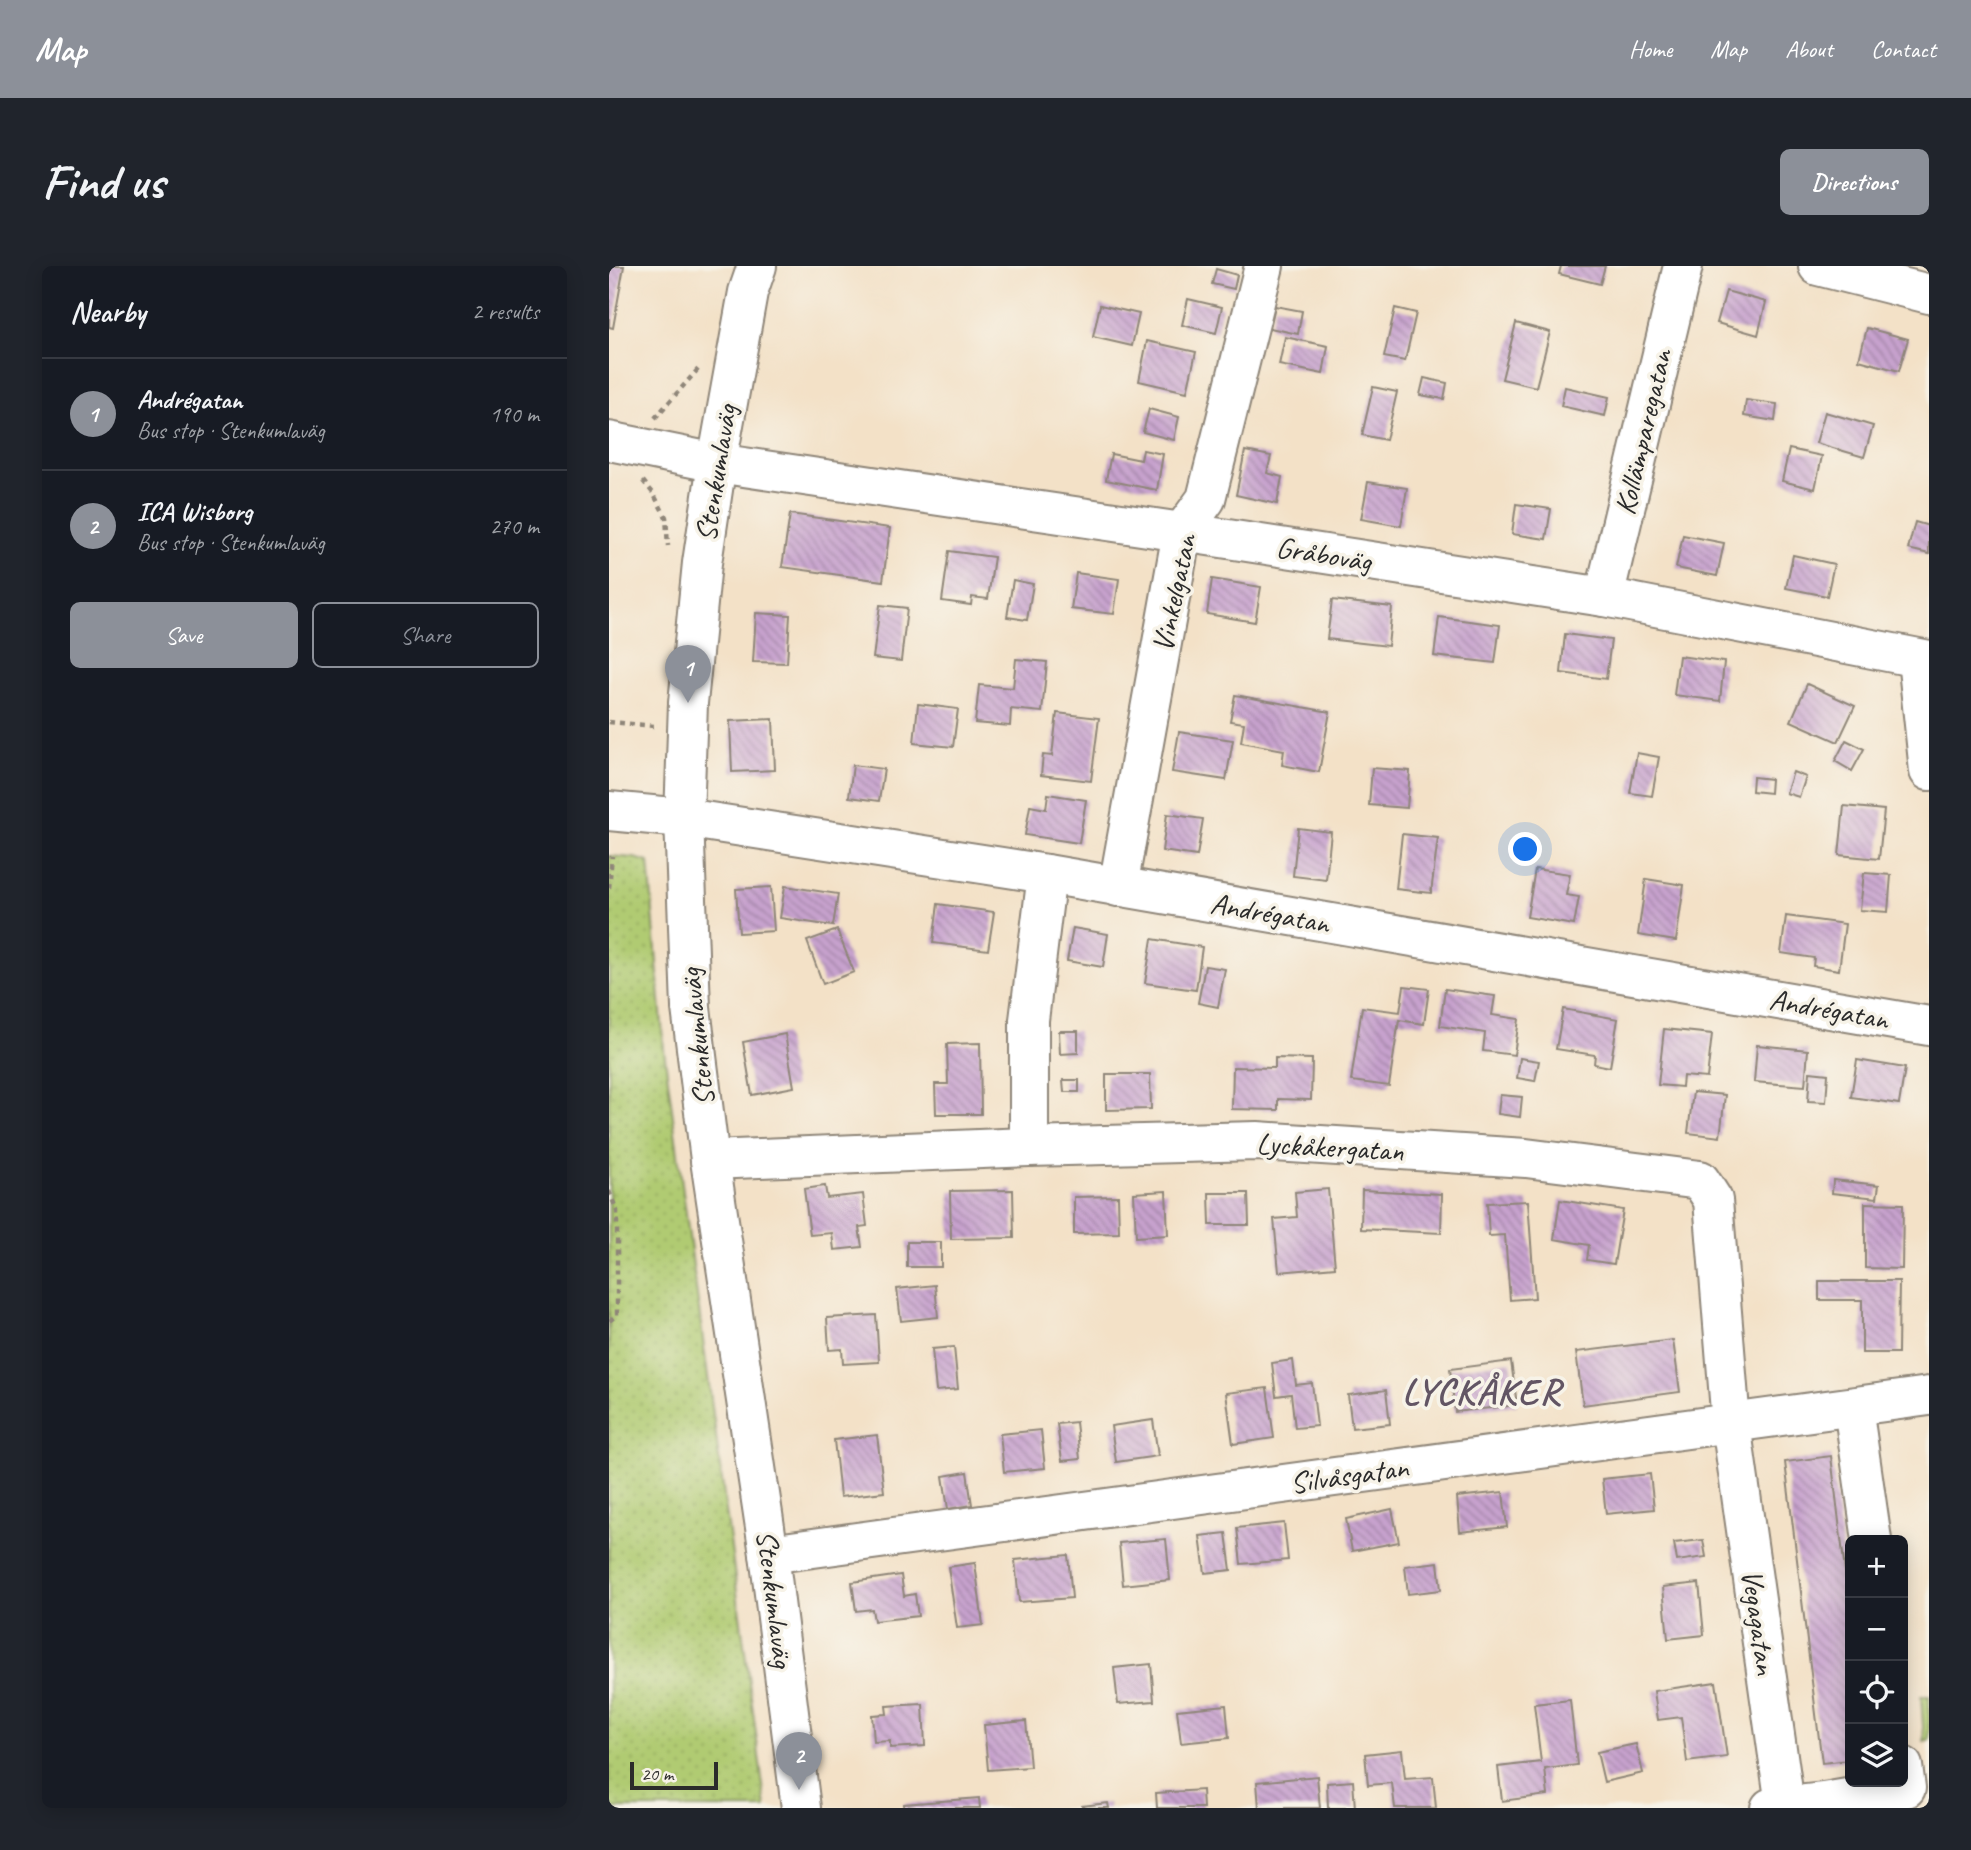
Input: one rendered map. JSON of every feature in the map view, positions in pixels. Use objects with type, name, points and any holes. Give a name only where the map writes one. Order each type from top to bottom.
[{"type":"street","name":"Stenkumlaväg","points":[[757,266],[748,292],[702,563],[687,729],[684,818],[691,1009],[710,1160],[769,1554],[801,1808]]},
{"type":"street","name":"Vinkelgatan","points":[[1118,887],[1182,532],[1206,499],[1264,266]]},
{"type":"street","name":"Kollämparegatan","points":[[1604,597],[1683,266]]},
{"type":"street","points":[[1818,266],[1929,294]]},
{"type":"street","name":"Gråboväg","points":[[609,441],[717,463],[1604,597],[1923,659]]},
{"type":"street","points":[[1923,659],[1929,771]]},
{"type":"street","name":"Andrégatan","points":[[609,811],[684,818],[1047,874],[1929,1026]]},
{"type":"street","points":[[1029,1147],[1029,1020],[1047,874]]},
{"type":"street","name":"Lyckåkergatan","points":[[710,1160],[1029,1147],[1258,1142],[1526,1158],[1700,1181],[1713,1200],[1731,1424]]},
{"type":"street","name":"Silvåsgatan","points":[[769,1554],[1929,1396]]},
{"type":"street","points":[[1853,1406],[1871,1535]]},
{"type":"street","name":"Vegagatan","points":[[1731,1424],[1778,1807]]},
{"type":"street","points":[[1778,1807],[1824,1802],[1906,1787]]},
{"type":"path","points":[[609,722],[687,729]]},
{"type":"path","points":[[609,888],[612,856]]},
{"type":"path","points":[[609,1191],[617,1211],[617,1315],[609,1321]]},
{"type":"green space","points":[[609,856],[649,862],[664,1050],[766,1808],[609,1808]]},
{"type":"green space","points":[[1921,1696],[1929,1696],[1929,1740],[1924,1741]]},
{"type":"building","points":[[609,266],[624,266],[613,328],[609,327]]},
{"type":"building","points":[[1561,266],[1605,266],[1600,284],[1559,274]]},
{"type":"building","points":[[1216,269],[1237,275],[1234,289],[1212,284]]},
{"type":"building","points":[[1726,291],[1766,302],[1758,335],[1717,323]]},
{"type":"building","points":[[1188,299],[1222,307],[1216,333],[1182,325]]},
{"type":"building","points":[[1100,305],[1139,314],[1132,346],[1093,337]]},
{"type":"building","points":[[1275,306],[1302,311],[1298,334],[1270,328]]},
{"type":"building","points":[[1395,308],[1416,313],[1405,361],[1384,357]]},
{"type":"building","points":[[1516,323],[1550,332],[1536,387],[1502,379]]},
{"type":"building","points":[[1867,328],[1908,339],[1899,371],[1859,360]]},
{"type":"building","points":[[1285,337],[1328,346],[1323,374],[1279,365]]},
{"type":"building","points":[[1147,341],[1196,352],[1187,392],[1139,381]]},
{"type":"building","points":[[1424,378],[1447,383],[1444,399],[1420,395]]},
{"type":"building","points":[[1373,387],[1397,392],[1386,440],[1362,435]]},
{"type":"building","points":[[1565,387],[1609,397],[1605,416],[1561,406]]},
{"type":"building","points":[[1746,400],[1777,404],[1775,421],[1744,416]]},
{"type":"building","points":[[1149,409],[1179,417],[1174,440],[1143,432]]},
{"type":"building","points":[[1825,412],[1873,426],[1864,457],[1816,443]]},
{"type":"building","points":[[1789,449],[1822,456],[1815,489],[1782,481]]},
{"type":"building","points":[[1143,450],[1163,454],[1157,490],[1106,480],[1111,454],[1141,460]]},
{"type":"building","points":[[1245,451],[1271,456],[1267,473],[1282,477],[1277,504],[1236,495]]},
{"type":"building","points":[[1368,482],[1407,488],[1401,526],[1361,519]]},
{"type":"building","points":[[1516,504],[1551,509],[1546,539],[1512,534]]},
{"type":"building","points":[[790,514],[890,528],[883,581],[782,567]]},
{"type":"building","points":[[1915,522],[1929,526],[1929,554],[1908,549]]},
{"type":"building","points":[[1683,535],[1724,543],[1717,576],[1676,568]]},
{"type":"building","points":[[949,551],[994,557],[988,599],[972,597],[971,605],[942,601]]},
{"type":"building","points":[[1793,555],[1834,564],[1827,596],[1786,588]]},
{"type":"building","points":[[1076,573],[1119,579],[1114,614],[1071,609]]},
{"type":"building","points":[[1212,579],[1261,587],[1255,622],[1207,614]]},
{"type":"building","points":[[1013,580],[1033,584],[1027,620],[1007,617]]},
{"type":"building","points":[[1332,600],[1392,607],[1388,646],[1327,639]]},
{"type":"building","points":[[880,605],[907,608],[901,661],[873,658]]},
{"type":"building","points":[[756,613],[790,615],[787,663],[753,662]]},
{"type":"building","points":[[1439,617],[1500,625],[1495,663],[1434,656]]},
{"type":"building","points":[[1565,634],[1611,640],[1606,679],[1561,673]]},
{"type":"building","points":[[1679,656],[1724,662],[1720,701],[1674,695]]},
{"type":"building","points":[[1016,659],[1047,662],[1042,712],[1011,709],[1010,726],[975,723],[979,685],[1013,688]]},
{"type":"building","points":[[1807,684],[1855,706],[1838,742],[1791,721]]},
{"type":"building","points":[[1235,695],[1330,712],[1319,772],[1282,765],[1284,750],[1241,742],[1244,723],[1230,721]]},
{"type":"building","points":[[918,704],[958,709],[953,747],[914,743]]},
{"type":"building","points":[[1057,713],[1099,718],[1091,781],[1041,775],[1043,755],[1052,756]]},
{"type":"building","points":[[773,719],[775,770],[732,772],[730,721]]},
{"type":"building","points":[[1179,732],[1233,740],[1226,780],[1172,772]]},
{"type":"building","points":[[1846,740],[1864,749],[1852,771],[1835,761]]},
{"type":"building","points":[[1637,753],[1659,757],[1652,796],[1630,793]]},
{"type":"building","points":[[853,765],[884,769],[879,801],[849,797]]},
{"type":"building","points":[[1372,768],[1410,771],[1407,808],[1369,805]]},
{"type":"building","points":[[1793,772],[1806,777],[1799,797],[1786,793]]},
{"type":"building","points":[[1753,777],[1771,779],[1770,793],[1752,791]]},
{"type":"building","points":[[1048,794],[1086,800],[1079,843],[1025,835],[1030,806],[1046,809]]},
{"type":"building","points":[[1844,806],[1884,810],[1879,859],[1839,855]]},
{"type":"building","points":[[1167,814],[1203,819],[1197,856],[1162,851]]},
{"type":"building","points":[[1298,828],[1331,832],[1326,880],[1293,876]]},
{"type":"building","points":[[1402,834],[1438,838],[1431,893],[1396,889]]},
{"type":"building","points":[[1535,869],[1570,874],[1566,895],[1579,897],[1574,925],[1527,917]]},
{"type":"building","points":[[1864,873],[1891,875],[1888,912],[1860,910]]},
{"type":"building","points":[[1646,879],[1684,885],[1676,941],[1638,935]]},
{"type":"building","points":[[785,886],[838,894],[833,926],[780,918]]},
{"type":"building","points":[[771,887],[774,931],[739,933],[736,889]]},
{"type":"building","points":[[938,904],[994,912],[988,950],[933,943]]},
{"type":"building","points":[[1786,916],[1845,924],[1839,970],[1813,966],[1814,958],[1781,953]]},
{"type":"building","points":[[1073,928],[1108,934],[1103,967],[1067,961]]},
{"type":"building","points":[[837,930],[854,972],[823,984],[807,941]]},
{"type":"building","points":[[1152,939],[1202,947],[1196,990],[1145,983]]},
{"type":"building","points":[[1205,966],[1225,969],[1218,1007],[1198,1003]]},
{"type":"building","points":[[1404,986],[1429,989],[1424,1024],[1399,1020],[1389,1086],[1351,1081],[1362,1007],[1400,1012]]},
{"type":"building","points":[[1445,989],[1495,996],[1492,1015],[1519,1019],[1514,1055],[1483,1051],[1485,1033],[1440,1026]]},
{"type":"building","points":[[1563,1009],[1618,1019],[1610,1067],[1594,1064],[1595,1055],[1556,1049]]},
{"type":"building","points":[[1664,1029],[1712,1034],[1707,1078],[1683,1076],[1682,1087],[1658,1085]]},
{"type":"building","points":[[1059,1031],[1078,1031],[1078,1053],[1060,1054]]},
{"type":"building","points":[[785,1034],[794,1087],[752,1095],[743,1042]]},
{"type":"building","points":[[980,1043],[981,1114],[936,1114],[935,1084],[948,1084],[947,1044]]},
{"type":"building","points":[[1757,1045],[1808,1050],[1805,1086],[1754,1082]]},
{"type":"building","points":[[1275,1058],[1312,1059],[1311,1100],[1278,1099],[1278,1110],[1232,1109],[1233,1067],[1275,1068]]},
{"type":"building","points":[[1520,1058],[1539,1061],[1535,1081],[1517,1078]]},
{"type":"building","points":[[1857,1060],[1905,1068],[1899,1104],[1851,1097]]},
{"type":"building","points":[[1810,1072],[1828,1074],[1826,1102],[1808,1101]]},
{"type":"building","points":[[1106,1074],[1150,1074],[1151,1109],[1106,1110]]},
{"type":"building","points":[[1063,1080],[1079,1080],[1079,1092],[1064,1092]]},
{"type":"building","points":[[1693,1092],[1725,1095],[1720,1137],[1688,1133]]},
{"type":"building","points":[[1500,1095],[1522,1097],[1520,1117],[1498,1114]]},
{"type":"building","points":[[1833,1180],[1879,1185],[1877,1198],[1832,1193]]},
{"type":"building","points":[[825,1186],[827,1198],[863,1194],[867,1226],[859,1227],[862,1247],[834,1250],[832,1233],[810,1235],[804,1189]]},
{"type":"building","points":[[1328,1189],[1335,1267],[1279,1272],[1274,1219],[1297,1217],[1295,1192]]},
{"type":"building","points":[[1013,1190],[1014,1238],[951,1239],[950,1191]]},
{"type":"building","points":[[1362,1190],[1442,1194],[1441,1233],[1361,1229]]},
{"type":"building","points":[[1166,1191],[1168,1235],[1136,1237],[1134,1193]]},
{"type":"building","points":[[1209,1193],[1248,1193],[1249,1225],[1210,1225]]},
{"type":"building","points":[[1118,1196],[1119,1233],[1074,1234],[1074,1197]]},
{"type":"building","points":[[1560,1200],[1623,1210],[1614,1264],[1587,1260],[1589,1245],[1554,1239]]},
{"type":"building","points":[[1528,1201],[1535,1298],[1510,1300],[1505,1235],[1489,1236],[1487,1203]]},
{"type":"building","points":[[1865,1203],[1903,1204],[1902,1269],[1865,1268]]},
{"type":"building","points":[[907,1242],[941,1242],[941,1267],[907,1267]]},
{"type":"building","points":[[1819,1281],[1899,1281],[1898,1353],[1862,1353],[1862,1300],[1819,1300]]},
{"type":"building","points":[[935,1285],[938,1317],[901,1321],[897,1289]]},
{"type":"building","points":[[876,1315],[879,1362],[843,1364],[842,1349],[829,1350],[827,1318]]},
{"type":"building","points":[[1673,1340],[1680,1392],[1583,1405],[1576,1352]]},
{"type":"building","points":[[954,1347],[958,1389],[936,1391],[932,1349]]},
{"type":"building","points":[[1293,1360],[1296,1385],[1312,1383],[1317,1426],[1295,1428],[1291,1394],[1276,1396],[1272,1363]]},
{"type":"building","points":[[1511,1361],[1517,1405],[1455,1412],[1450,1369]]},
{"type":"building","points":[[1267,1388],[1274,1438],[1233,1444],[1226,1393]]},
{"type":"building","points":[[1386,1390],[1390,1424],[1352,1428],[1348,1395]]},
{"type":"building","points":[[1153,1420],[1158,1456],[1116,1462],[1111,1426]]},
{"type":"building","points":[[1076,1422],[1080,1459],[1062,1461],[1057,1424]]},
{"type":"building","points":[[1041,1430],[1045,1468],[1004,1472],[1000,1434]]},
{"type":"building","points":[[877,1435],[884,1492],[840,1497],[834,1440]]},
{"type":"building","points":[[1831,1456],[1845,1571],[1845,1761],[1822,1763],[1785,1462]]},
{"type":"building","points":[[967,1472],[972,1505],[948,1509],[943,1476]]},
{"type":"building","points":[[1650,1474],[1654,1509],[1606,1514],[1602,1479]]},
{"type":"building","points":[[1503,1492],[1507,1527],[1460,1532],[1457,1497]]},
{"type":"building","points":[[1392,1509],[1399,1542],[1352,1551],[1346,1519]]},
{"type":"building","points":[[1284,1523],[1288,1560],[1241,1564],[1237,1528]]},
{"type":"building","points":[[1226,1533],[1231,1570],[1205,1573],[1200,1536]]},
{"type":"building","points":[[1166,1539],[1170,1580],[1123,1585],[1119,1543]]},
{"type":"building","points":[[1703,1540],[1706,1557],[1677,1561],[1674,1543]]},
{"type":"building","points":[[1068,1555],[1072,1598],[1019,1602],[1015,1560]]},
{"type":"building","points":[[1438,1562],[1441,1590],[1408,1594],[1405,1566]]},
{"type":"building","points":[[975,1563],[983,1625],[957,1628],[948,1567]]},
{"type":"building","points":[[901,1575],[904,1596],[915,1594],[918,1616],[874,1621],[872,1609],[856,1611],[852,1582]]},
{"type":"building","points":[[1699,1583],[1704,1635],[1668,1639],[1663,1587]]},
{"type":"building","points":[[1151,1664],[1154,1701],[1118,1704],[1114,1668]]},
{"type":"building","points":[[1716,1682],[1727,1757],[1687,1762],[1681,1717],[1658,1720],[1654,1691]]},
{"type":"building","points":[[1570,1700],[1577,1765],[1545,1769],[1548,1795],[1502,1801],[1498,1767],[1541,1762],[1534,1704]]},
{"type":"building","points":[[923,1704],[925,1746],[890,1748],[890,1741],[874,1742],[872,1715],[887,1714],[886,1706]]},
{"type":"building","points":[[1226,1705],[1229,1738],[1181,1743],[1177,1710]]},
{"type":"building","points":[[1026,1721],[1030,1767],[988,1770],[984,1725]]},
{"type":"building","points":[[1636,1744],[1643,1773],[1604,1782],[1597,1752]]},
{"type":"building","points":[[1402,1750],[1405,1779],[1433,1777],[1436,1808],[1395,1808],[1392,1783],[1368,1785],[1365,1754]]},
{"type":"building","points":[[1317,1776],[1320,1808],[1259,1808],[1257,1782]]},
{"type":"building","points":[[1353,1781],[1355,1808],[1328,1808],[1327,1783]]},
{"type":"building","points":[[1202,1790],[1203,1808],[1157,1808],[1156,1793]]},
{"type":"building","points":[[979,1798],[980,1808],[904,1808],[904,1804]]},
{"type":"building","points":[[1108,1803],[1109,1808],[1082,1808],[1082,1806]]},
{"type":"place","name":"Andrégatan","points":[[688,703]]},
{"type":"place","name":"ICA Wisborg","points":[[799,1790]]},
{"type":"district","name":"LYCKÅKER","points":[[1482,1391]]}]
